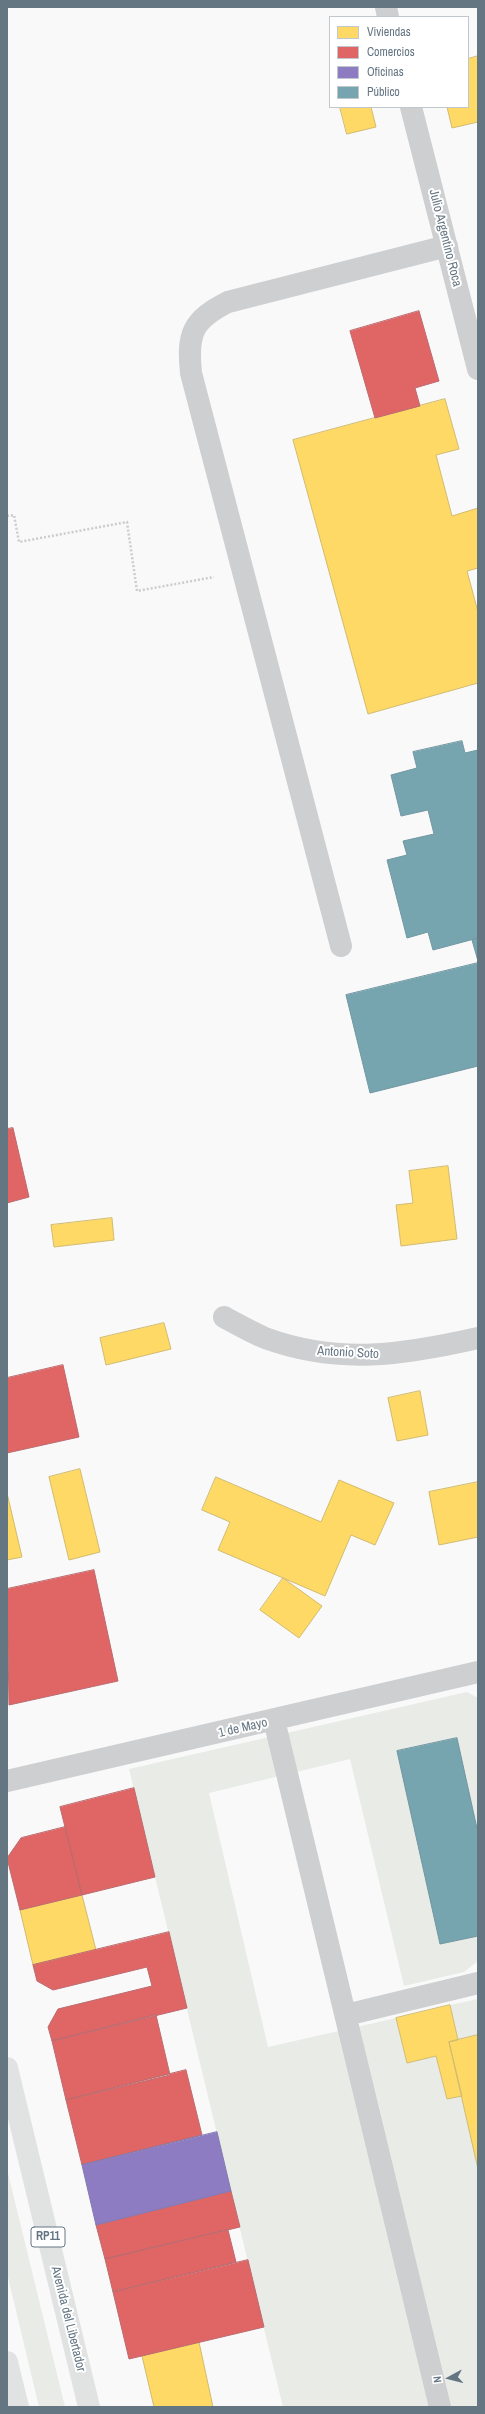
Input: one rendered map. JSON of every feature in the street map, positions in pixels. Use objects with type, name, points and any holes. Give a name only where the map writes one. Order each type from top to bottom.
[{"type":"main road","name":"Avenida del Libertador","points":[[7,2068],[89,2407]]},
{"type":"main road","points":[[7,2362],[18,2407]]},
{"type":"street","name":"Julio Argentino Roca","points":[[411,108],[478,369]]},
{"type":"street","points":[[341,946],[191,373],[189,348],[196,326],[209,312],[228,302],[447,246]]},
{"type":"street","name":"Antonio Soto","points":[[224,1317],[264,1338],[310,1351],[364,1356],[419,1352],[478,1338]]},
{"type":"street","name":"1 de Mayo","points":[[7,1781],[478,1672]]},
{"type":"street","points":[[274,1720],[440,2407]]},
{"type":"street","points":[[346,2015],[478,1983]]},
{"type":"path","points":[[7,516],[14,515],[19,542],[127,522],[138,591],[243,572]]},
{"type":"shaded area","points":[[467,1692],[478,1698],[478,1961],[464,1972],[404,1986],[350,1759],[209,1793],[268,2047],[396,2018],[407,2063],[436,2056],[447,2099],[462,2096],[478,2169],[478,2407],[283,2407],[129,1769]]},
{"type":"shaded area","points":[[478,1999],[478,2035],[458,2040],[450,2005]]},
{"type":"shaded area","points":[[7,2169],[65,2407],[39,2407],[7,2273]]},
{"type":"building: Viviendas","points":[[478,56],[478,122],[452,128],[447,108],[469,108],[469,59]]},
{"type":"building: Viviendas","points":[[340,108],[371,108],[376,127],[347,134]]},
{"type":"building: Viviendas","points":[[445,399],[459,449],[436,455],[452,516],[478,508],[478,568],[467,571],[478,612],[478,683],[368,714],[293,440]]},
{"type":"building: Viviendas","points":[[448,1166],[457,1239],[401,1246],[396,1205],[413,1203],[409,1171]]},
{"type":"building: Viviendas","points":[[112,1218],[114,1240],[54,1247],[51,1225]]},
{"type":"building: Viviendas","points":[[164,1323],[171,1349],[106,1365],[100,1338]]},
{"type":"building: Viviendas","points":[[420,1391],[428,1435],[397,1441],[388,1398]]},
{"type":"building: Viviendas","points":[[80,1469],[100,1552],[69,1560],[49,1477]]},
{"type":"building: Viviendas","points":[[216,1477],[321,1522],[339,1480],[394,1503],[375,1545],[351,1535],[325,1596],[218,1550],[230,1522],[202,1510]]},
{"type":"building: Viviendas","points":[[478,1482],[478,1537],[439,1545],[429,1492]]},
{"type":"building: Viviendas","points":[[7,1493],[22,1557],[7,1560]]},
{"type":"building: Viviendas","points":[[283,1578],[322,1606],[299,1638],[260,1610]]},
{"type":"building: Viviendas","points":[[82,1895],[96,1950],[33,1965],[20,1910]]},
{"type":"building: Viviendas","points":[[450,2005],[458,2040],[449,2042],[462,2096],[447,2099],[436,2056],[407,2063],[396,2018]]},
{"type":"building: Viviendas","points":[[478,2035],[478,2169],[449,2042]]},
{"type":"building: Viviendas","points":[[199,2342],[213,2407],[154,2407],[142,2356]]},
{"type":"building: Comercios","points":[[419,311],[439,381],[415,388],[420,406],[375,418],[350,331]]},
{"type":"building: Comercios","points":[[13,1128],[29,1197],[7,1203],[7,1129]]},
{"type":"building: Comercios","points":[[63,1365],[79,1437],[7,1453],[7,1378]]},
{"type":"building: Comercios","points":[[94,1570],[118,1681],[9,1705],[7,1589]]},
{"type":"building: Comercios","points":[[134,1788],[155,1877],[82,1895],[60,1807]]},
{"type":"building: Comercios","points":[[65,1827],[82,1895],[20,1910],[7,1858],[21,1838]]},
{"type":"building: Comercios","points":[[169,1932],[187,2008],[52,2041],[48,2027],[58,2009],[152,1986],[147,1967],[53,1990],[37,1981],[33,1965]]},
{"type":"building: Comercios","points":[[156,2015],[170,2075],[66,2100],[52,2041]]},
{"type":"building: Comercios","points":[[186,2070],[202,2135],[82,2165],[66,2100]]},
{"type":"building: Comercios","points":[[231,2191],[240,2227],[105,2259],[96,2225]]},
{"type":"building: Comercios","points":[[228,2230],[236,2262],[113,2292],[105,2259]]},
{"type":"building: Comercios","points":[[248,2260],[264,2327],[129,2359],[113,2292]]},
{"type":"building: Oficinas","points":[[217,2132],[231,2191],[96,2225],[82,2165]]},
{"type":"building: Público","points":[[462,741],[465,753],[478,750],[478,938],[433,950],[428,932],[407,938],[387,860],[407,855],[403,841],[434,834],[428,810],[401,816],[391,775],[417,768],[413,752]]},
{"type":"building: Público","points":[[478,938],[478,961],[472,940]]},
{"type":"building: Público","points":[[478,963],[478,1066],[370,1093],[346,995]]},
{"type":"building: Público","points":[[457,1738],[478,1833],[478,1936],[440,1944],[397,1751]]}]
